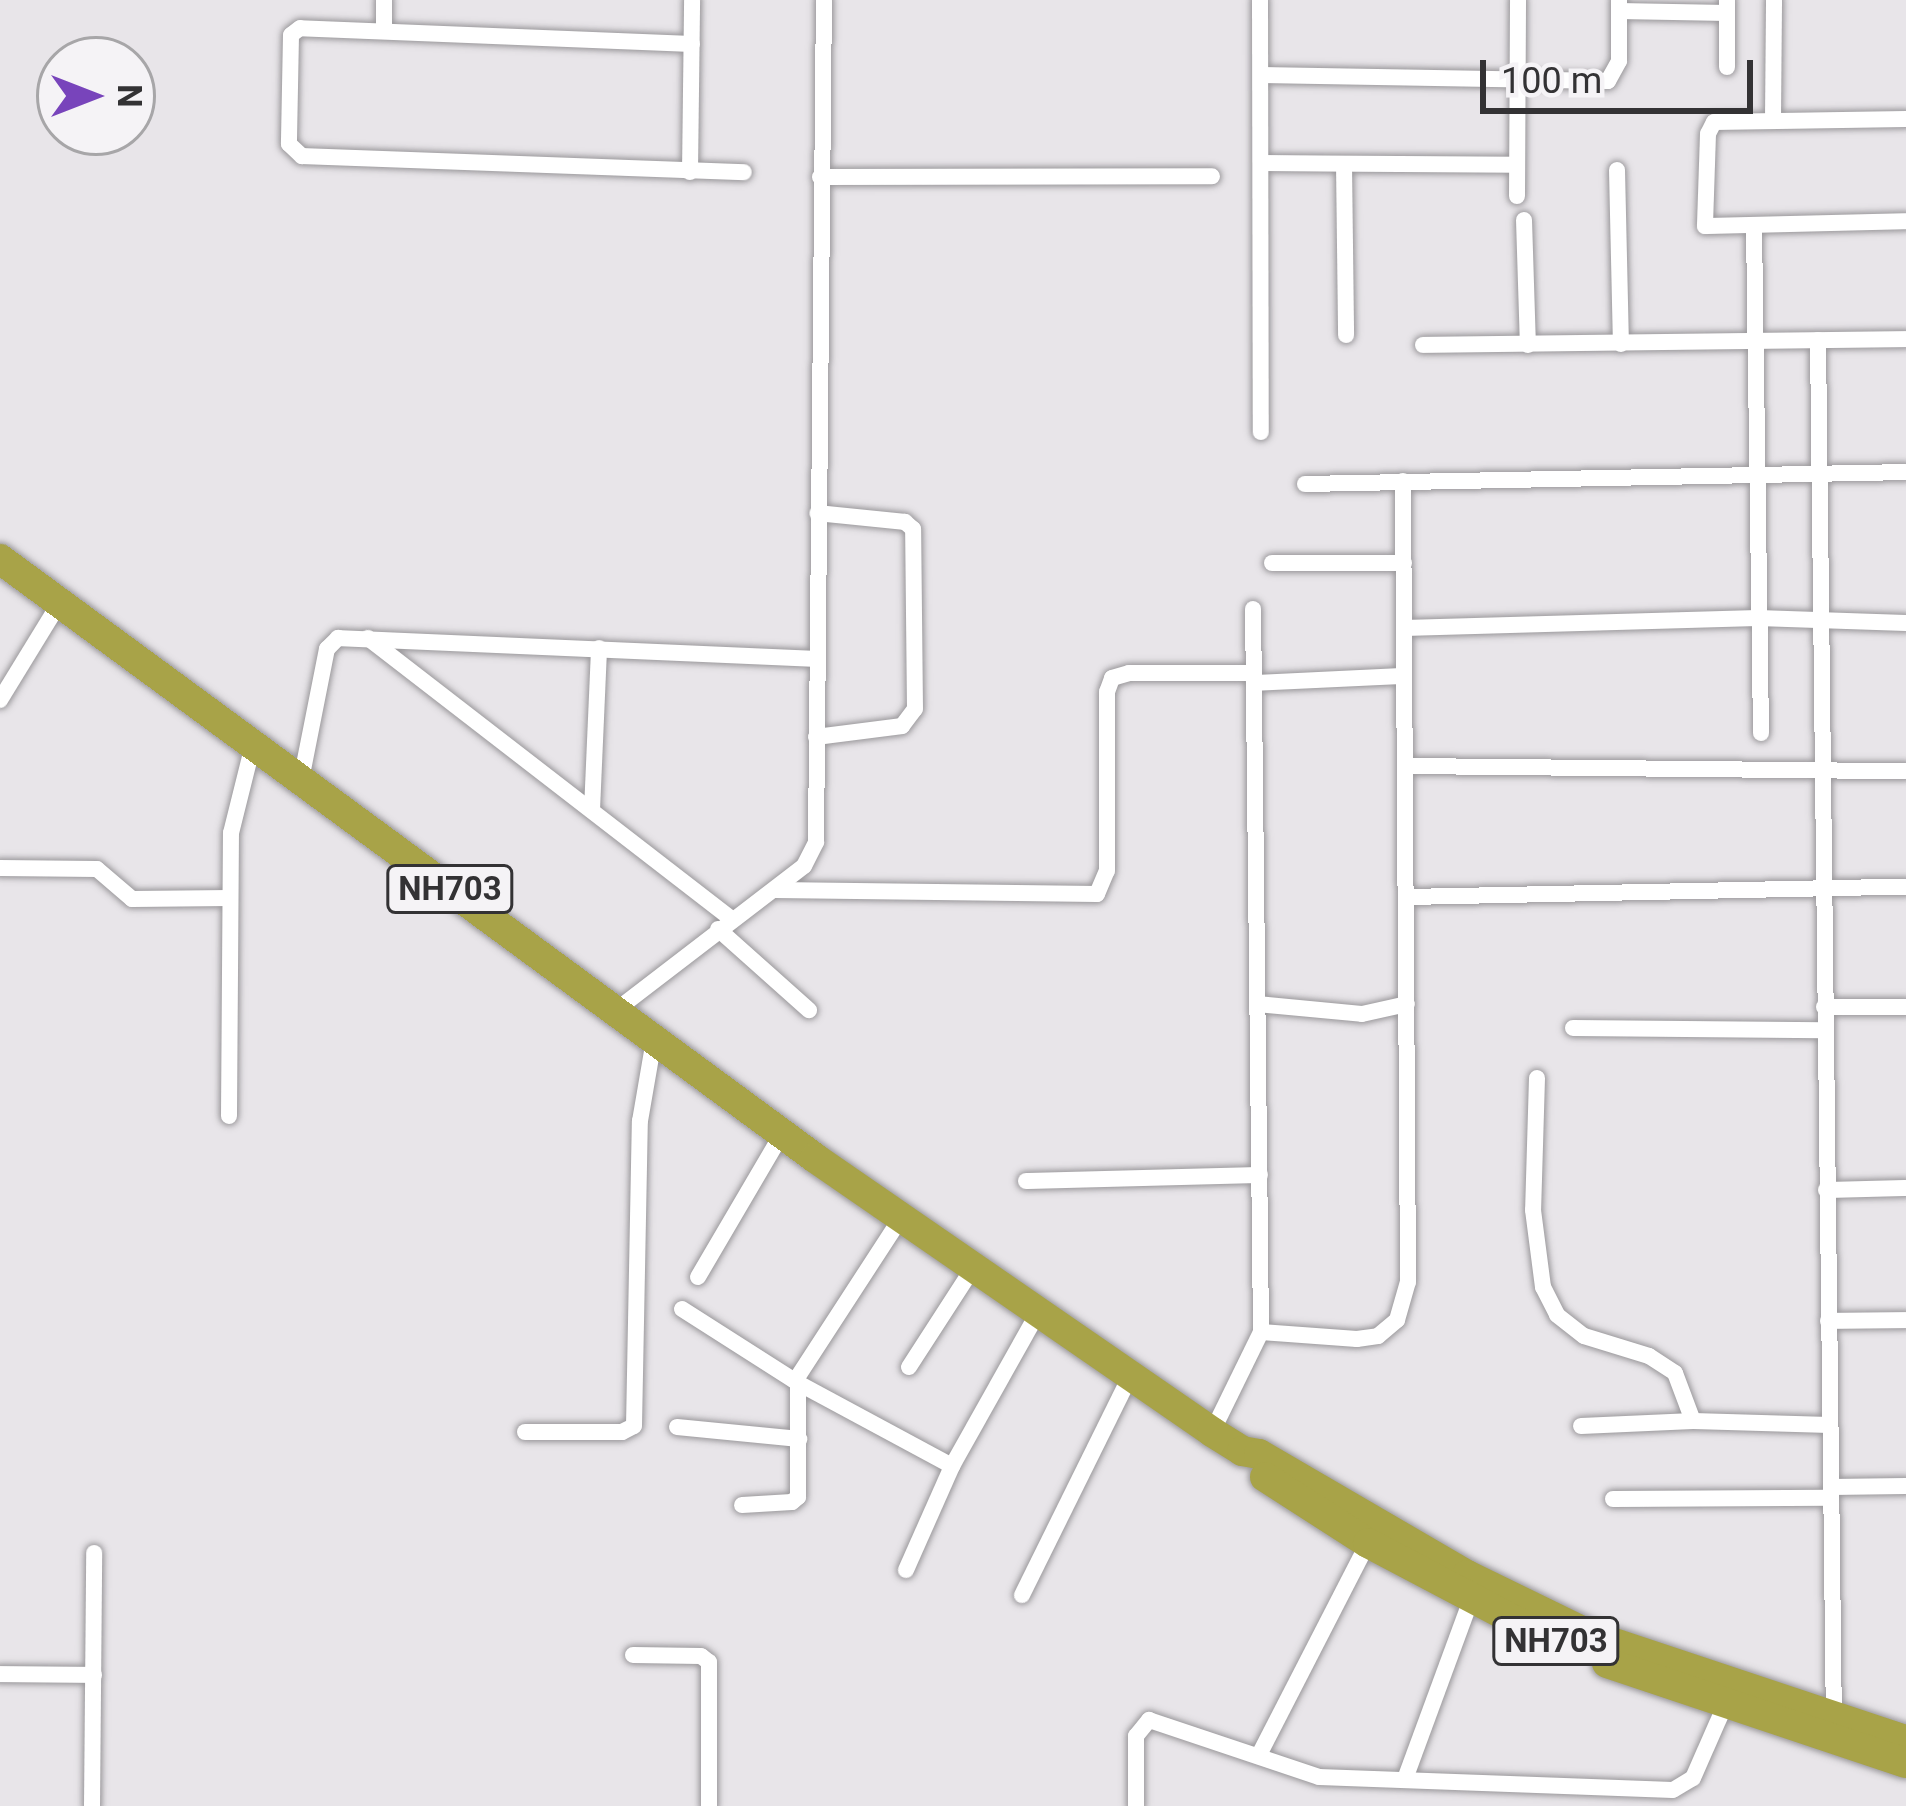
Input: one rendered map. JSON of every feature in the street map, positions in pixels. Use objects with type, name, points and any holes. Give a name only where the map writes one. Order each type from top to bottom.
[{"type":"highway","name":"NH703","points":[[0,559],[782,1134],[1211,1432],[1259,1454],[1467,1575],[1590,1635],[1834,1728],[1906,1763]]},
{"type":"highway","name":"NH703","points":[[1242,1450],[1251,1467],[1300,1505],[1471,1600],[1582,1654],[1725,1705],[1906,1740]]},
{"type":"street","points":[[384,0],[384,29]]},
{"type":"street","points":[[690,172],[692,0]]},
{"type":"street","points":[[615,1011],[804,866],[816,842],[824,0]]},
{"type":"street","points":[[1261,0],[1261,432]]},
{"type":"street","points":[[1517,196],[1518,0]]},
{"type":"street","points":[[1773,118],[1774,0]]},
{"type":"street","points":[[1261,75],[1517,81],[1614,77],[1619,6],[1727,6],[1727,67]]},
{"type":"street","points":[[692,44],[300,28],[291,35],[289,136],[295,154],[744,172]]},
{"type":"street","points":[[1906,119],[1721,119],[1708,134],[1705,226],[1906,221]]},
{"type":"street","points":[[1261,163],[1517,165]]},
{"type":"street","points":[[1345,164],[1346,335]]},
{"type":"street","points":[[1617,170],[1621,344]]},
{"type":"street","points":[[820,177],[1212,176]]},
{"type":"street","points":[[1524,220],[1528,345]]},
{"type":"street","points":[[1754,225],[1762,733]]},
{"type":"street","points":[[1424,345],[1906,339]]},
{"type":"street","points":[[1819,340],[1834,1728]]},
{"type":"street","points":[[1305,484],[1906,472]]},
{"type":"street","points":[[1261,1332],[1357,1340],[1378,1336],[1397,1320],[1412,1253],[1403,481]]},
{"type":"street","points":[[816,736],[902,726],[915,709],[913,529],[905,522],[817,513]]},
{"type":"street","points":[[1272,563],[1404,563]]},
{"type":"street","points":[[0,700],[60,602]]},
{"type":"street","points":[[1211,1432],[1261,1332],[1253,609]]},
{"type":"street","points":[[1404,628],[1758,618],[1906,623]]},
{"type":"street","points":[[301,780],[327,649],[338,638],[816,659]]},
{"type":"street","points":[[368,638],[592,810],[724,924],[809,1010]]},
{"type":"street","points":[[592,810],[599,648]]},
{"type":"street","points":[[775,890],[960,896],[1097,893],[1107,871],[1107,692],[1112,678],[1129,673],[1254,678],[1404,676]]},
{"type":"street","points":[[229,1116],[233,814],[253,745]]},
{"type":"street","points":[[1407,766],[1906,771]]},
{"type":"street","points":[[0,868],[97,869],[128,898],[230,898]]},
{"type":"street","points":[[1408,897],[1906,887]]},
{"type":"street","points":[[1257,1004],[1362,1014],[1407,1004]]},
{"type":"street","points":[[1824,1007],[1906,1007]]},
{"type":"street","points":[[1573,1028],[1824,1030]]},
{"type":"street","points":[[525,1432],[622,1432],[634,1426],[640,1120],[654,1040]]},
{"type":"street","points":[[1537,1078],[1533,1210],[1543,1287],[1557,1315],[1584,1336],[1649,1356],[1675,1373],[1693,1421]]},
{"type":"street","points":[[698,1277],[782,1134]]},
{"type":"street","points":[[1026,1181],[1260,1175]]},
{"type":"street","points":[[1826,1190],[1906,1188]]},
{"type":"street","points":[[742,1505],[796,1501],[796,1382],[901,1218]]},
{"type":"street","points":[[909,1367],[973,1268]]},
{"type":"street","points":[[682,1309],[796,1382],[952,1466]]},
{"type":"street","points":[[906,1570],[952,1466],[1038,1313]]},
{"type":"street","points":[[1828,1321],[1906,1320]]},
{"type":"street","points":[[1022,1595],[1130,1376]]},
{"type":"street","points":[[1581,1426],[1693,1421],[1830,1425]]},
{"type":"street","points":[[677,1427],[799,1439]]},
{"type":"street","points":[[1613,1499],[1831,1493],[1906,1486]]},
{"type":"street","points":[[1259,1755],[1368,1544]]},
{"type":"street","points":[[92,1806],[94,1553]]},
{"type":"street","points":[[1405,1779],[1471,1600]]},
{"type":"street","points":[[633,1655],[701,1656],[709,1661],[709,1806]]},
{"type":"street","points":[[0,1674],[94,1675]]},
{"type":"street","points":[[1136,1806],[1136,1736],[1143,1722],[1159,1720],[1319,1777],[1681,1788],[1693,1778],[1725,1705]]}]
